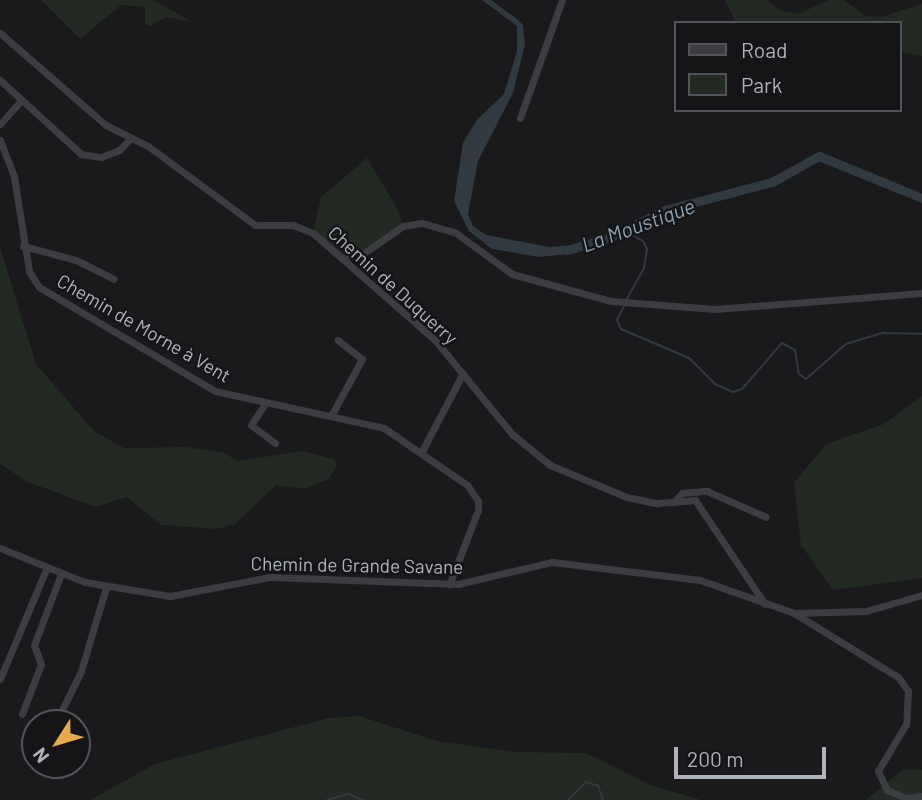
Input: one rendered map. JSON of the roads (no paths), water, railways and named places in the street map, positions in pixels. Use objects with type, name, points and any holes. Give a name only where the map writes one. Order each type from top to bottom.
[{"type":"street","points":[[520,118],[562,0]]},
{"type":"street","name":"Chemin de Duquerry","points":[[0,33],[97,118],[131,138],[255,225],[308,229],[435,340],[512,434],[550,465],[627,497],[674,502],[690,499],[699,504],[711,529],[765,597],[765,604]]},
{"type":"street","points":[[0,80],[81,154],[101,157],[119,150],[131,138]]},
{"type":"street","points":[[0,124],[21,101]]},
{"type":"street","name":"Chemin de Morne à Vent","points":[[0,140],[13,177],[23,246],[38,287],[215,391],[384,428],[422,451],[467,485],[478,501],[473,526],[449,585]]},
{"type":"street","points":[[341,258],[364,253],[403,226],[434,224],[456,233],[512,274],[618,302],[715,309],[922,293]]},
{"type":"street","points":[[23,246],[75,260],[114,279]]},
{"type":"street","points":[[331,416],[362,359],[338,340]]},
{"type":"street","points":[[422,451],[463,373]]},
{"type":"street","points":[[265,404],[251,425],[275,443]]},
{"type":"street","points":[[674,502],[682,493],[707,492],[766,517]]},
{"type":"street","name":"Chemin de Grande Savane","points":[[0,548],[61,574],[106,587],[170,596],[270,577],[449,585],[536,564],[566,563],[700,580],[794,613],[866,611],[922,594]]},
{"type":"street","points":[[0,679],[47,567]]},
{"type":"street","points":[[24,709],[41,664],[34,645],[61,574]]},
{"type":"street","points":[[62,709],[80,671],[106,587]]},
{"type":"street","points":[[794,613],[898,677],[908,691],[906,724],[878,771],[887,790],[906,798],[922,796]]},
{"type":"waterway","name":"La Moustique","points":[[567,250],[608,238],[665,210],[772,182],[819,156],[922,198]]},
{"type":"waterway","points":[[624,230],[643,241],[647,249],[644,268],[626,301]]},
{"type":"waterway","points":[[624,306],[617,320],[621,329],[689,358],[715,384],[733,392],[742,389],[782,343],[795,350],[799,374],[806,379],[846,344],[883,333],[922,334]]},
{"type":"waterway","points":[[568,800],[586,782],[598,786],[603,800]]},
{"type":"waterway","points":[[327,800],[348,794],[363,800]]}]
